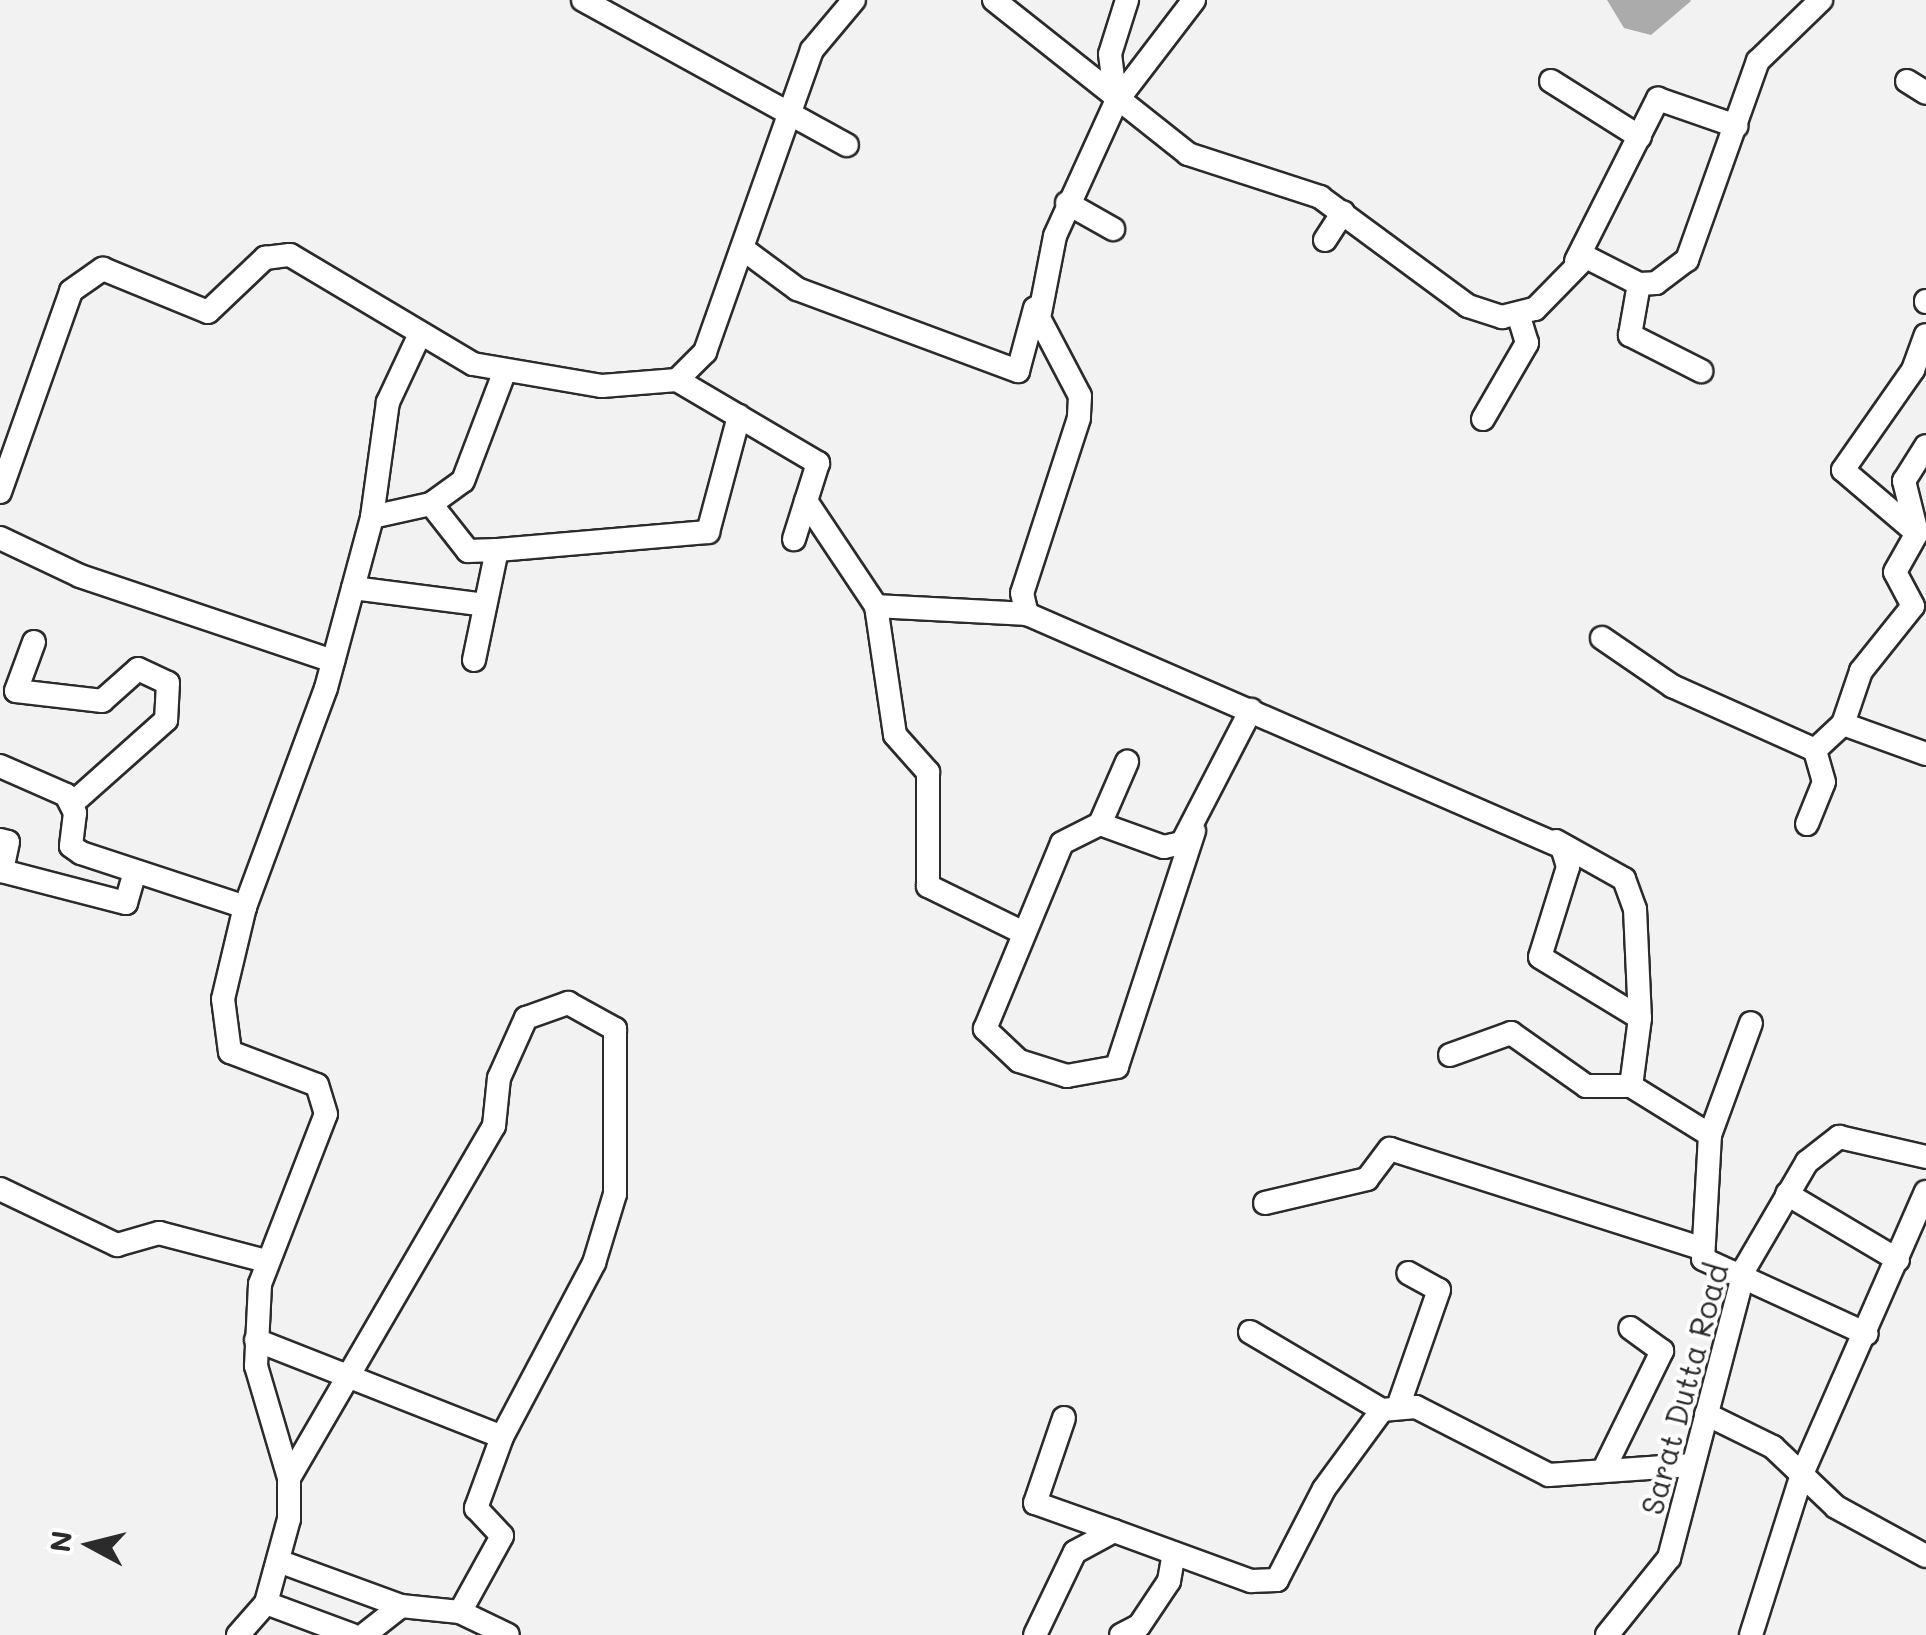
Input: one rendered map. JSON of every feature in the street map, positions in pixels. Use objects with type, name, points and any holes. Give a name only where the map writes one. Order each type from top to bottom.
[{"type":"street","points":[[582,0],[640,27],[705,74],[790,112],[848,145]]},
{"type":"street","points":[[677,380],[705,352],[812,50],[854,0]]},
{"type":"street","points":[[994,0],[1116,102],[1188,154],[1343,212],[1468,306],[1519,316]]},
{"type":"street","points":[[1116,102],[1110,54],[1128,0]]},
{"type":"street","points":[[743,249],[796,289],[1018,371],[1066,203],[1116,102],[1194,0]]},
{"type":"street","points":[[1576,261],[1596,259],[1639,284],[1668,276],[1700,240],[1758,62],[1821,0]]},
{"type":"street","points":[[1552,80],[1640,137]]},
{"type":"street","points":[[1519,316],[1576,261],[1658,99],[1736,126]]},
{"type":"street","points":[[1066,203],[1113,228]]},
{"type":"street","points":[[1325,240],[1343,212]]},
{"type":"street","points":[[0,492],[71,291],[90,273],[134,274],[184,309],[208,312],[265,258],[290,255],[420,334],[504,374],[602,386],[677,380],[818,463],[794,539]]},
{"type":"street","points":[[1639,284],[1630,335],[1701,370]]},
{"type":"street","points":[[1039,295],[1046,340],[1079,407],[1022,594],[1027,614],[1044,629],[1251,710],[1544,834],[1624,879],[1635,908],[1640,1018],[1631,1086]]},
{"type":"street","points":[[1484,419],[1528,343],[1519,316]]},
{"type":"street","points":[[238,1635],[266,1602],[281,1562],[289,1478],[256,1340],[266,1261],[325,1097],[317,1085],[230,1052],[223,999],[244,907],[333,661],[372,517],[388,402],[420,334]]},
{"type":"street","points":[[1917,533],[1843,470],[1913,370],[1926,335]]},
{"type":"street","points":[[372,517],[432,504],[463,480],[504,374]]},
{"type":"street","points":[[432,504],[468,551],[708,532],[739,416]]},
{"type":"street","points":[[1815,750],[1843,724],[1861,671],[1913,606],[1895,572],[1917,533],[1904,481],[1926,446]]},
{"type":"street","points":[[806,500],[876,606],[895,735],[928,772],[928,886],[1022,932]]},
{"type":"street","points":[[0,538],[80,576],[333,661]]},
{"type":"street","points":[[474,660],[497,550]]},
{"type":"street","points":[[353,588],[485,605]]},
{"type":"street","points":[[876,606],[1027,614]]},
{"type":"street","points":[[1602,638],[1672,686],[1815,750]]},
{"type":"street","points":[[34,642],[16,691],[102,701],[138,669],[168,683],[166,720],[74,803],[71,846],[244,907]]},
{"type":"street","points":[[1127,762],[1100,824],[1062,843],[984,1030],[1018,1062],[1067,1076],[1117,1067],[1194,831],[1251,710]]},
{"type":"street","points":[[1843,724],[1926,754]]},
{"type":"street","points":[[1807,824],[1824,782],[1815,750]]},
{"type":"street","points":[[0,766],[74,803]]},
{"type":"street","points":[[1100,824],[1164,846],[1194,831]]},
{"type":"street","points":[[1544,834],[1568,868],[1540,956],[1640,1018]]},
{"type":"street","points":[[0,840],[8,842],[2,871],[126,903],[135,871]]},
{"type":"street","points":[[289,1478],[494,1126],[499,1078],[526,1018],[568,1003],[615,1029],[616,1194],[594,1263],[502,1438],[476,1508],[502,1536],[460,1612]]},
{"type":"street","points":[[1700,1248],[1710,1135],[1751,1023]]},
{"type":"street","points":[[1450,1056],[1511,1033],[1586,1086],[1631,1086],[1710,1135]]},
{"type":"street","name":"Sarat Dutta Road","points":[[1608,1635],[1669,1558],[1744,1274],[1787,1194],[1821,1146],[1839,1137],[1926,1158]]},
{"type":"street","points":[[1265,1203],[1367,1179],[1390,1149],[1700,1248],[1712,1266],[1744,1274],[1867,1334]]},
{"type":"street","points":[[0,1189],[117,1245],[159,1233],[266,1261]]},
{"type":"street","points":[[1751,1635],[1802,1474],[1867,1334],[1926,1192]]},
{"type":"street","points":[[1787,1194],[1898,1260]]},
{"type":"street","points":[[1064,1418],[1035,1504],[1250,1581],[1277,1580],[1324,1489],[1390,1408],[1439,1290],[1408,1273]]},
{"type":"street","points":[[1604,1472],[1662,1350],[1630,1328]]},
{"type":"street","points":[[1250,1332],[1390,1408],[1416,1407],[1550,1474],[1692,1465]]},
{"type":"street","points":[[256,1340],[502,1438]]},
{"type":"street","points":[[1706,1414],[1773,1447],[1846,1514],[1923,1546]]},
{"type":"street","points":[[1034,1635],[1075,1552],[1114,1531]]},
{"type":"street","points":[[1121,1635],[1139,1626],[1168,1581],[1174,1553]]},
{"type":"street","points":[[281,1562],[401,1606],[460,1612],[508,1635]]},
{"type":"street","points":[[266,1602],[323,1630],[352,1635]]},
{"type":"street","points":[[364,1635],[401,1606]]},
{"type":"shaded area","points":[[1607,0],[1691,1],[1651,35],[1624,28]]}]
